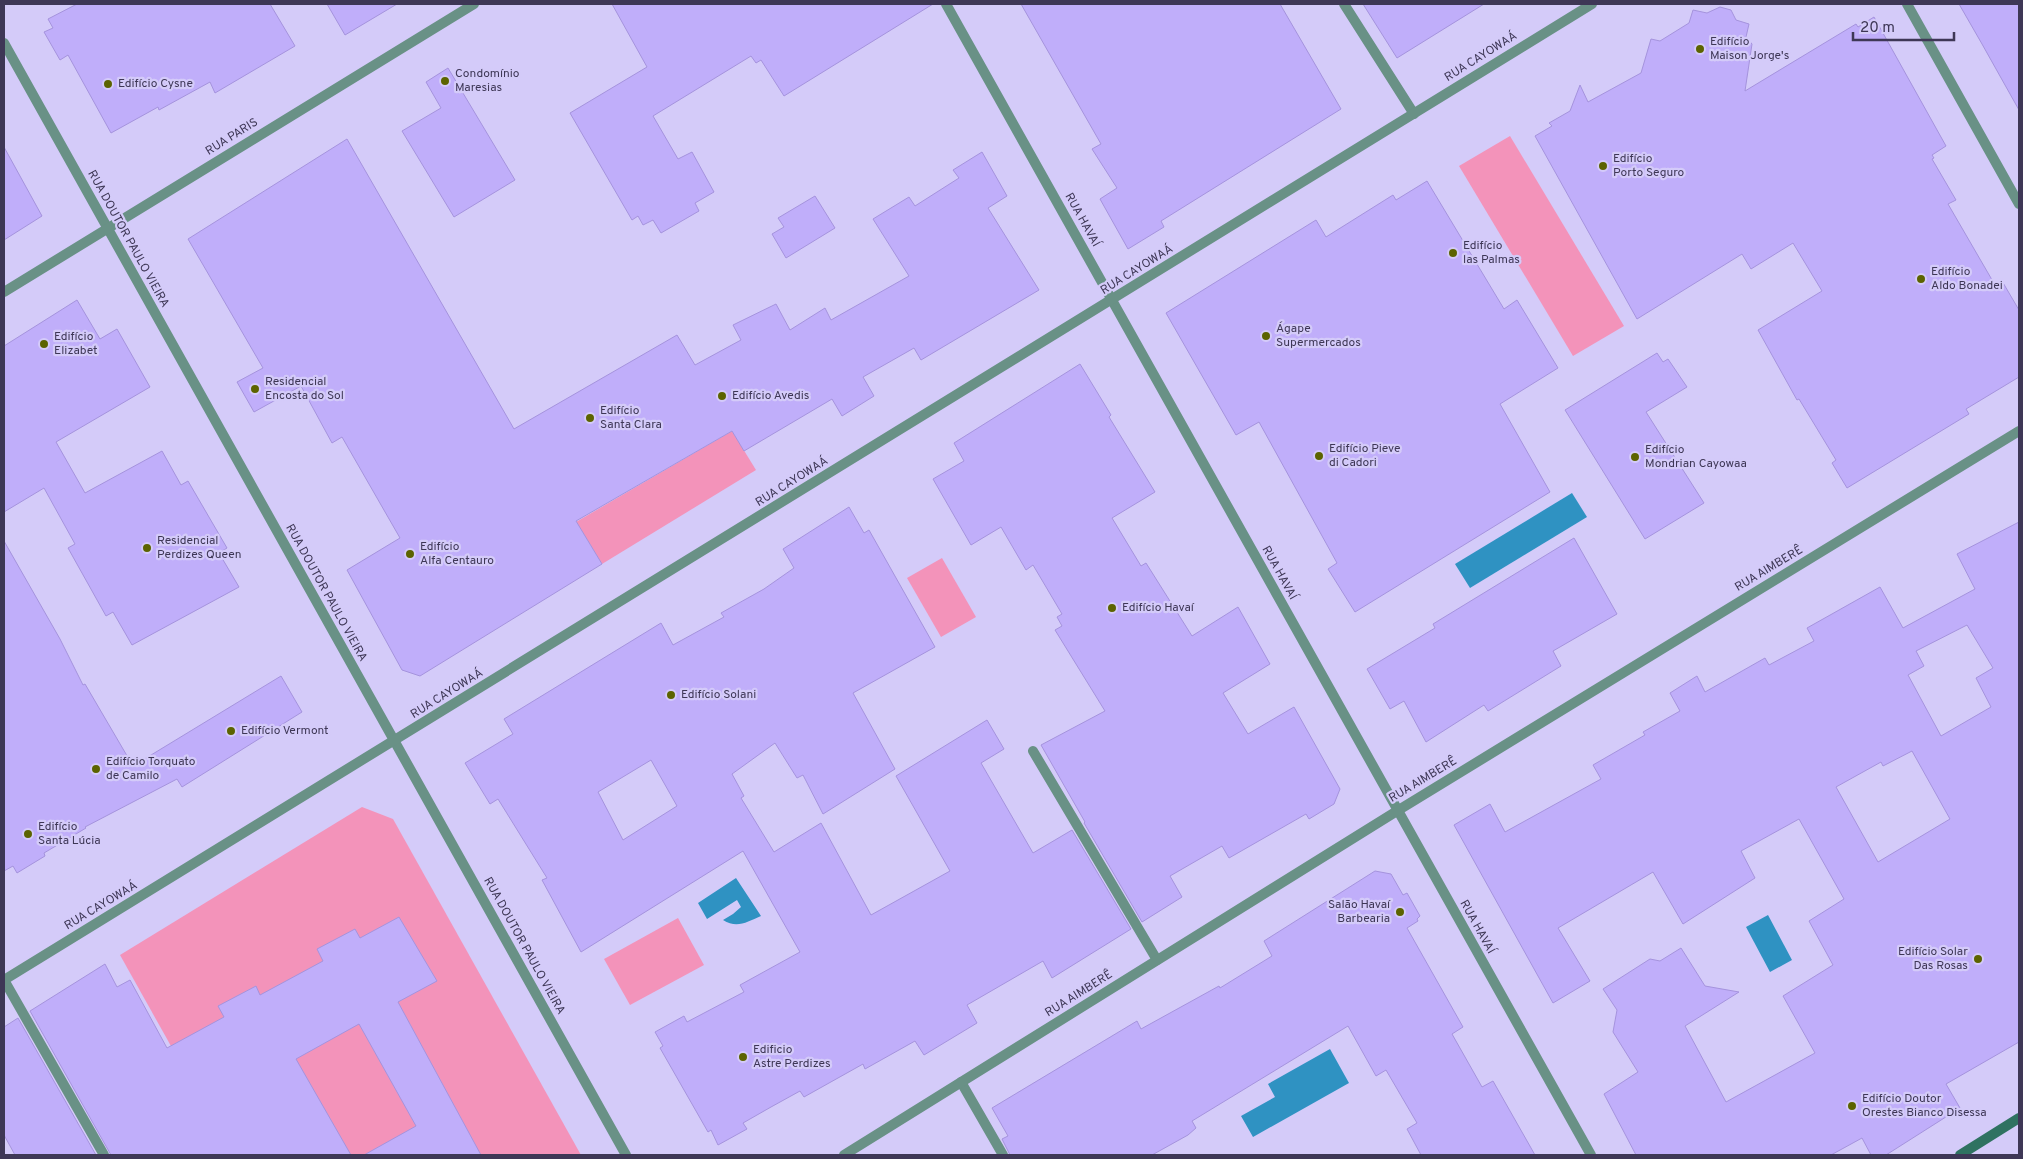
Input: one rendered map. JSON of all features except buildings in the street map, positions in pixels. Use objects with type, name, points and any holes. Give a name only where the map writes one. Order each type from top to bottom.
[{"type":"street","name":"RUA PARIS","points":[[4,292],[474,4]]},
{"type":"street","name":"RUA HAVAÍ","points":[[946,4],[1591,1155]]},
{"type":"street","points":[[1344,4],[1414,114]]},
{"type":"street","name":"RUA CAYOWAÁ","points":[[104,1155],[4,980],[1592,4]]},
{"type":"street","points":[[1906,4],[2019,204]]},
{"type":"street","name":"RUA DOUTOR PAULO VIEIRA","points":[[4,43],[626,1155]]},
{"type":"street","name":"RUA AIMBERÊ","points":[[844,1155],[1397,811],[2019,431]]},
{"type":"street","points":[[1033,751],[1157,960]]},
{"type":"street","points":[[961,1082],[1003,1155]]},
{"type":"street","points":[[1960,1155],[2019,1118]]},
{"type":"shaded area","points":[[1510,136],[1624,326],[1573,356],[1459,166]]},
{"type":"shaded area","points":[[732,431],[756,470],[602,564],[576,522]]},
{"type":"shaded area","points":[[942,558],[976,617],[941,637],[907,578]]},
{"type":"shaded area","points":[[362,807],[393,819],[581,1155],[232,1155],[120,955]]},
{"type":"shaded area","points":[[678,918],[704,965],[630,1005],[604,959]]},
{"type":"water","points":[[1572,493],[1587,517],[1470,588],[1455,564]]},
{"type":"water","points":[[736,878],[761,916],[737,924],[728,923],[723,920],[741,907],[737,900],[707,919],[698,903]]},
{"type":"water","points":[[1768,915],[1792,960],[1770,972],[1746,927]]},
{"type":"water","points":[[1330,1049],[1349,1083],[1253,1137],[1241,1116],[1275,1097],[1268,1084]]},
{"type":"place","name":"Edifício Maison Jorge's","points":[[1700,49]]},
{"type":"place","name":"Condomínio Maresias","points":[[445,81]]},
{"type":"place","name":"Edifício Cysne","points":[[108,84]]},
{"type":"place","name":"Edifício Porto Seguro","points":[[1603,166]]},
{"type":"place","name":"Edifício las Palmas","points":[[1453,253]]},
{"type":"place","name":"Edifício Aldo Bonadei","points":[[1921,279]]},
{"type":"place","name":"Ágape Supermercados","points":[[1266,336]]},
{"type":"place","name":"Edifício Elizabet","points":[[44,344]]},
{"type":"place","name":"Residencial Encosta do Sol","points":[[255,389]]},
{"type":"place","name":"Edifício Avedis","points":[[722,396]]},
{"type":"place","name":"Edifício Santa Clara","points":[[590,418]]},
{"type":"place","name":"Edifício Pieve di Cadori","points":[[1319,456]]},
{"type":"place","name":"Edifício Mondrian Cayowaa","points":[[1635,457]]},
{"type":"place","name":"Residencial Perdizes Queen","points":[[147,548]]},
{"type":"place","name":"Edifício Alfa Centauro","points":[[410,554]]},
{"type":"place","name":"Edifício Havaí","points":[[1112,608]]},
{"type":"place","name":"Edifício Solani","points":[[671,695]]},
{"type":"place","name":"Edifício Vermont","points":[[231,731]]},
{"type":"place","name":"Edifício Torquato de Camilo","points":[[96,769]]},
{"type":"place","name":"Edifício Santa Lúcia","points":[[28,834]]},
{"type":"place","name":"Salão Havaí Barbearia","points":[[1400,912]]},
{"type":"place","name":"Edifício Solar Das Rosas","points":[[1978,959]]},
{"type":"place","name":"Edificio Astre Perdizes","points":[[743,1057]]},
{"type":"place","name":"Edifício Doutor Orestes Bianco Disessa","points":[[1852,1106]]}]
